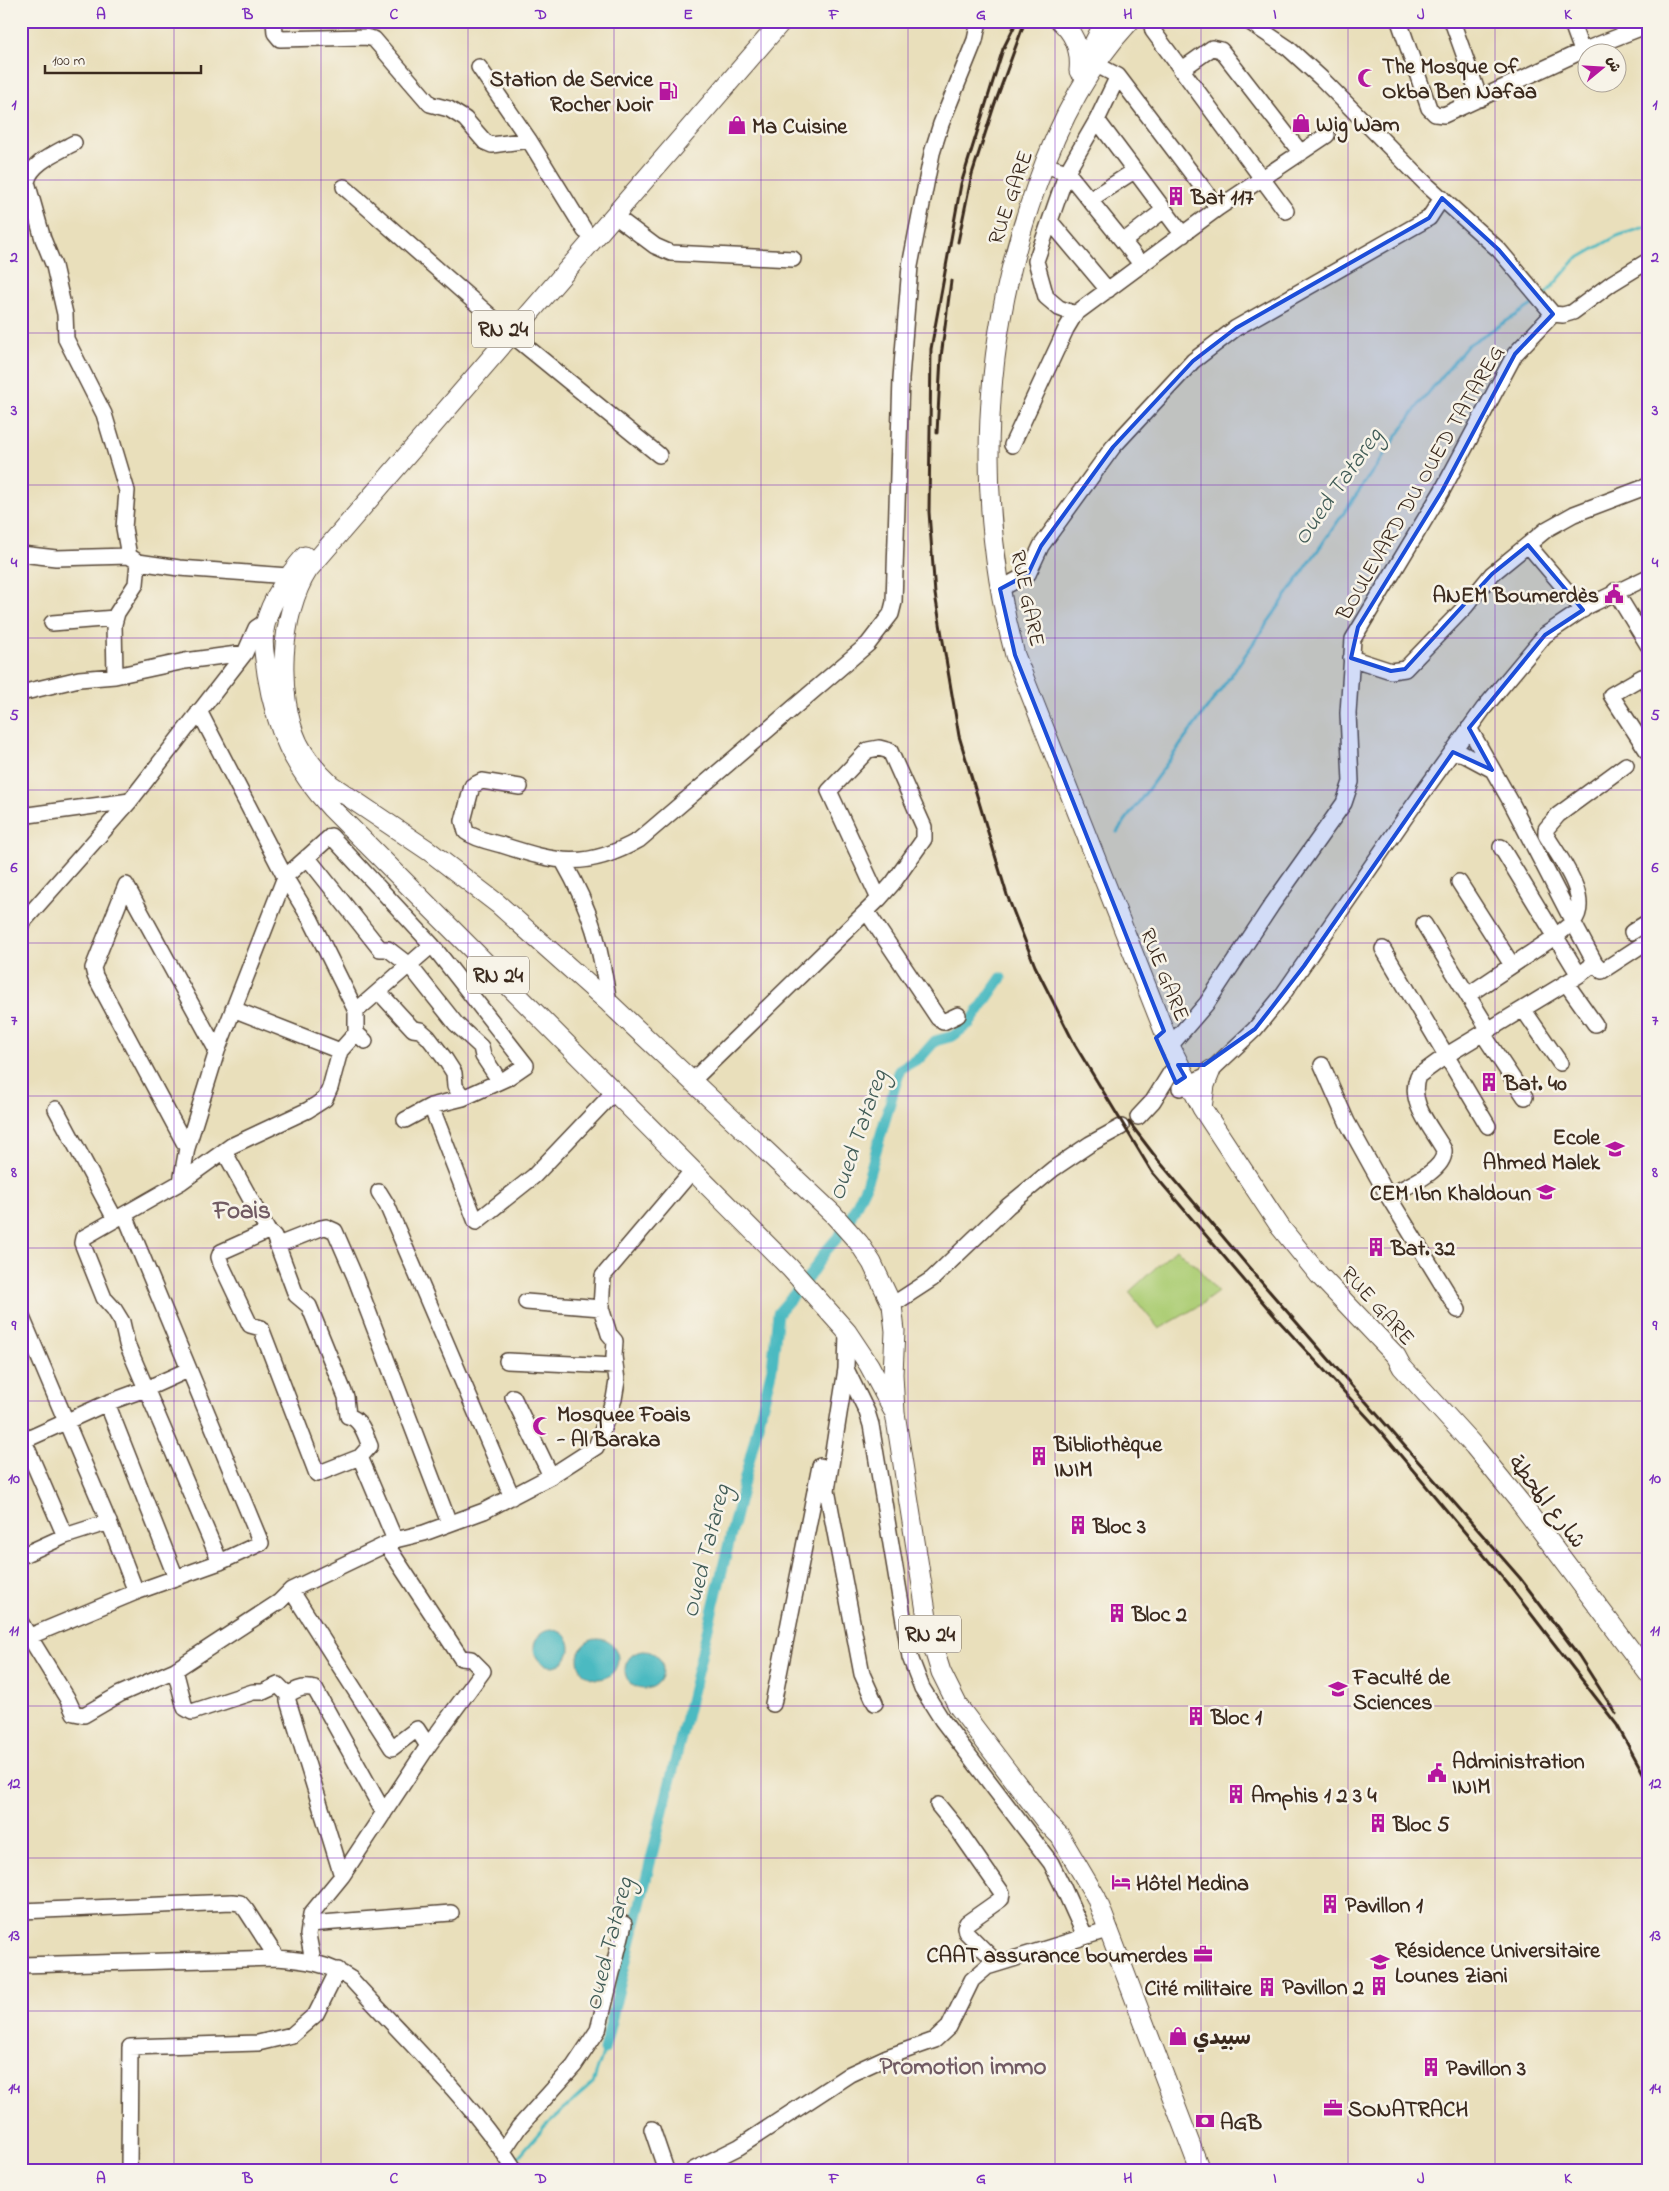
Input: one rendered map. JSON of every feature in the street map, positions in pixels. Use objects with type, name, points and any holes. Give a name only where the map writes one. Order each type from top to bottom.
[{"type":"main road","name":"RN 24","points":[[767,21],[585,231],[508,332],[308,570],[293,599],[288,627],[285,694],[289,718],[299,744],[319,773],[349,798],[462,876],[498,904],[610,1003],[833,1214],[859,1243],[879,1275],[892,1305],[895,1331],[893,1374],[895,1413],[930,1637],[941,1672],[958,1706],[1046,1822],[1053,1839],[1086,1898],[1188,2170]]},
{"type":"main road","name":"RN 24","points":[[782,21],[615,216],[288,576],[274,601],[254,651],[277,721],[293,759],[316,792],[790,1268],[834,1315],[869,1365],[895,1413]]},
{"type":"main road","name":"RUE GARE","points":[[1105,21],[1087,68],[1044,165],[1025,217],[1013,260],[995,354],[990,432],[991,510],[1000,589],[1016,655],[1029,694],[1174,1065],[1281,1228],[1319,1275],[1396,1356],[1402,1367]]},
{"type":"main road","name":"RUE GARE","points":[[1130,21],[1087,68],[1036,162],[1006,257],[994,310],[983,399],[984,509],[993,590],[1009,658],[1021,696],[1174,1065],[1277,1234],[1360,1329],[1391,1361],[1402,1367]]},
{"type":"main road","points":[[1068,23],[1070,32],[1087,68]]},
{"type":"main road","points":[[266,622],[279,622],[288,627]]},
{"type":"main road","points":[[254,651],[286,649]]},
{"type":"main road","points":[[1174,1065],[1207,1067],[1202,1108]]},
{"type":"main road","name":"شارع المحطة","points":[[1402,1367],[1474,1446],[1519,1501],[1648,1673]]},
{"type":"main road","name":"RN 24","points":[[1098,1932],[1200,2170]]},
{"type":"street","points":[[274,21],[275,33],[280,39],[365,37],[374,39],[430,104],[449,109],[466,119],[485,142],[492,144],[529,140]]},
{"type":"street","points":[[520,788],[482,781],[475,783],[470,788],[463,821],[464,829],[469,834],[540,858],[563,862],[600,858],[619,852],[639,840],[868,644],[891,614],[894,602],[901,378],[910,266],[932,152],[941,124],[975,40],[979,21]]},
{"type":"street","points":[[1151,21],[1153,31],[1286,212]]},
{"type":"street","points":[[1248,21],[1288,48],[1321,78],[1442,198],[1498,250],[1549,308],[1563,315],[1573,312],[1612,283],[1648,261]]},
{"type":"street","points":[[1399,21],[1429,108],[1435,114],[1444,115],[1576,53]]},
{"type":"street","points":[[1452,21],[1480,99]]},
{"type":"street","points":[[1571,21],[1579,42]]},
{"type":"street","points":[[1600,42],[1637,26]]},
{"type":"street","points":[[1181,70],[1212,48],[1219,49],[1301,152]]},
{"type":"street","points":[[479,67],[529,140],[585,231]]},
{"type":"street","points":[[1087,68],[1118,76],[1218,208]]},
{"type":"street","points":[[1075,314],[1059,308],[1046,297],[1036,261],[1068,172],[1097,120],[1118,76]]},
{"type":"street","points":[[1097,120],[1182,236]]},
{"type":"street","points":[[1012,445],[1066,329],[1075,314],[1218,208],[1327,136]]},
{"type":"street","points":[[74,143],[39,164],[28,174],[27,182],[33,206],[54,266],[65,314],[66,339],[104,414],[127,491],[124,528],[133,559],[136,584],[115,618],[115,676]]},
{"type":"street","points":[[1044,165],[1068,172],[1142,265]]},
{"type":"street","points":[[1091,199],[1134,171]]},
{"type":"street","points":[[344,187],[508,332],[659,455]]},
{"type":"street","points":[[1000,589],[1028,574],[1041,546],[1113,447],[1193,362],[1236,328],[1429,218],[1442,198]]},
{"type":"street","points":[[1124,241],[1164,210]]},
{"type":"street","points":[[615,216],[655,246],[671,253],[793,258]]},
{"type":"street","points":[[1050,221],[1108,290]]},
{"type":"street","name":"BOULEVARD DU OUED TATAREG","points":[[1138,1117],[1153,1100],[1174,1065],[1206,1003],[1271,906],[1344,803],[1352,782],[1348,713],[1353,639],[1358,626],[1442,491],[1511,362],[1549,308]]},
{"type":"street","points":[[1351,658],[1391,671],[1405,669],[1465,607],[1492,574],[1547,529],[1574,514],[1648,486]]},
{"type":"street","points":[[1528,545],[1583,610]]},
{"type":"street","points":[[21,554],[56,558],[133,559],[179,568],[288,576]]},
{"type":"street","points":[[1207,1067],[1255,1029],[1304,966],[1411,809],[1469,728],[1545,635],[1615,591],[1648,576]]},
{"type":"street","points":[[1615,591],[1648,645]]},
{"type":"street","points":[[52,623],[115,618]]},
{"type":"street","points":[[21,693],[79,679],[115,676],[185,661],[254,651]]},
{"type":"street","points":[[21,924],[130,800],[199,711],[254,651]]},
{"type":"street","points":[[1648,685],[1642,676],[1611,695],[1648,752]]},
{"type":"street","points":[[199,711],[285,877],[311,920],[356,1011],[360,1037],[340,1051],[325,1099],[308,1110],[224,1150],[181,1182],[85,1235],[82,1243],[104,1298],[122,1322],[127,1344],[148,1388],[220,1562]]},
{"type":"street","points":[[1469,728],[1516,811],[1595,963],[1602,971],[1648,941]]},
{"type":"street","points":[[692,1081],[867,912],[879,899],[893,883],[924,839],[924,827],[890,751],[878,748],[868,750],[829,791],[879,899]]},
{"type":"street","points":[[1453,752],[1463,754],[1492,770]]},
{"type":"street","points":[[1468,995],[1556,936],[1577,917],[1580,908],[1577,889],[1546,835],[1546,829],[1548,824],[1558,815],[1626,765]]},
{"type":"street","points":[[21,816],[130,800]]},
{"type":"street","points":[[181,1182],[187,1148],[217,1051],[285,877],[331,836],[432,945],[526,1065],[507,1078],[463,1098],[431,1106],[404,1120]]},
{"type":"street","points":[[1501,846],[1556,936],[1573,979],[1595,1024]]},
{"type":"street","points":[[307,857],[380,949],[388,949],[410,966],[456,1024],[481,1047],[483,1056],[499,1080]]},
{"type":"street","points":[[563,862],[580,890],[594,923],[610,1003]]},
{"type":"street","points":[[1459,882],[1512,966]]},
{"type":"street","points":[[187,1148],[95,976],[93,968],[126,884],[217,1051]]},
{"type":"street","points":[[867,912],[938,1018],[943,1022],[958,1015]]},
{"type":"street","points":[[1632,932],[1648,922]]},
{"type":"street","points":[[1424,924],[1468,995],[1486,1032],[1525,1097]]},
{"type":"street","points":[[356,1011],[432,945]]},
{"type":"street","points":[[1383,949],[1448,1055],[1488,1126]]},
{"type":"street","points":[[1388,1196],[1433,1170],[1441,1164],[1445,1157],[1444,1150],[1414,1094],[1418,1076],[1448,1055],[1573,979],[1595,963]]},
{"type":"street","points":[[379,992],[413,1029],[420,1030],[428,1037],[454,1073],[455,1086],[463,1098]]},
{"type":"street","points":[[233,1009],[340,1051]]},
{"type":"street","points":[[1523,1009],[1560,1063]]},
{"type":"street","points":[[1322,1065],[1346,1122],[1388,1196],[1458,1310]]},
{"type":"street","points":[[431,1106],[476,1222],[534,1176],[614,1092]]},
{"type":"street","points":[[56,1110],[120,1217],[188,1370],[261,1543],[220,1562],[25,1630],[67,1698],[74,1713],[84,1715],[120,1694],[175,1670],[279,1602],[291,1590],[390,1542],[424,1533],[484,1511],[551,1476],[596,1447],[614,1399],[617,1380],[615,1341],[609,1334],[601,1308],[604,1276],[692,1171]]},
{"type":"street","points":[[892,1305],[932,1279],[1008,1206],[1052,1170],[1090,1144],[1121,1127]]},
{"type":"street","points":[[224,1150],[268,1231],[274,1236],[296,1295],[309,1306],[346,1397],[348,1416],[357,1420],[370,1446],[360,1457],[317,1474],[261,1328],[250,1325],[219,1257],[221,1252],[268,1231]]},
{"type":"street","points":[[379,1192],[387,1205],[512,1497]]},
{"type":"street","points":[[278,1246],[321,1228],[326,1227],[334,1231],[355,1276],[449,1523]]},
{"type":"street","points":[[526,1302],[601,1308]]},
{"type":"street","points":[[21,1315],[136,1592]]},
{"type":"street","points":[[847,1332],[846,1369],[827,1490],[862,1674],[875,1703]]},
{"type":"street","points":[[507,1361],[615,1366]]},
{"type":"street","points":[[693,2170],[739,2147],[850,2074],[887,2057],[935,2040],[950,2027],[972,1980],[987,1967],[1098,1932],[1063,1887],[1046,1857],[942,1720],[922,1688],[910,1657],[871,1425],[846,1369]]},
{"type":"street","points":[[64,1536],[23,1442],[107,1403],[148,1388],[188,1370]]},
{"type":"street","points":[[773,1704],[829,1421],[833,1407],[843,1392]]},
{"type":"street","points":[[513,1397],[551,1476]]},
{"type":"street","points":[[107,1403],[176,1578]]},
{"type":"street","points":[[313,1961],[309,1924],[311,1914],[342,1876],[428,1746],[483,1671],[471,1659],[461,1658],[390,1542],[360,1457]]},
{"type":"street","points":[[21,1556],[64,1536],[108,1522]]},
{"type":"street","points":[[291,1590],[392,1748],[417,1729],[428,1746]]},
{"type":"street","points":[[175,1670],[185,1708],[192,1712],[253,1692],[263,1692],[278,1685],[288,1695],[288,1701],[342,1876]]},
{"type":"street","points":[[288,1695],[303,1688],[315,1689],[384,1813]]},
{"type":"street","points":[[938,1805],[956,1827],[1002,1893],[1001,1899],[967,1923],[965,1927],[966,1932],[996,1963]]},
{"type":"street","points":[[21,1911],[240,1903],[277,1958]]},
{"type":"street","points":[[309,1924],[451,1913]]},
{"type":"street","points":[[503,2151],[519,2127],[574,2066],[598,2030],[624,1924]]},
{"type":"street","points":[[21,1965],[277,1958],[313,1961],[338,1970],[351,1978],[454,2090],[503,2151],[515,2170]]},
{"type":"street","points":[[129,2170],[130,2047],[258,2043],[292,2035],[316,2014],[338,1970]]},
{"type":"street","points":[[652,2129],[666,2170]]},
{"type":"highlighted area","points":[[1442,198],[1499,250],[1553,314],[1515,354],[1442,491],[1358,627],[1351,658],[1391,671],[1405,669],[1492,574],[1528,545],[1583,610],[1545,635],[1469,728],[1492,770],[1453,752],[1304,966],[1255,1029],[1204,1065],[1178,1065],[1185,1077],[1176,1083],[1156,1038],[1164,1031],[1015,655],[1000,589],[1028,574],[1041,546],[1113,447],[1193,361],[1236,328],[1429,218]]},
{"type":"green space","points":[[1176,1249],[1197,1267],[1218,1292],[1199,1306],[1159,1329],[1129,1292]]},
{"type":"water","points":[[552,1630],[565,1635],[570,1648],[565,1661],[552,1666],[539,1661],[534,1648],[539,1635]]},
{"type":"water","points":[[598,1639],[612,1645],[618,1659],[612,1673],[598,1679],[584,1673],[578,1659],[584,1645]]},
{"type":"water","points":[[644,1651],[658,1656],[663,1670],[658,1684],[644,1689],[630,1684],[625,1670],[630,1656]]},
{"type":"waterway","name":"Oued Tatareg","points":[[1544,296],[1575,260],[1617,236],[1648,226]]},
{"type":"waterway","name":"Oued Tatareg","points":[[1117,832],[1232,674],[1420,403],[1468,345],[1537,302]]},
{"type":"waterway","name":"Oued Tatareg","points":[[604,2050],[772,1368],[778,1313],[808,1278],[825,1252],[845,1229],[866,1185],[900,1069],[921,1057],[935,1041],[953,1036],[970,1023],[1001,978]]},
{"type":"waterway","name":"Oued Tatareg","points":[[514,2162],[544,2127],[593,2083],[604,2050]]},
{"type":"railway","points":[[1017,21],[1003,49],[961,184],[931,349],[929,512],[935,594],[959,736],[1007,895],[1035,966],[1075,1045],[1152,1172],[1278,1320],[1381,1432],[1508,1584],[1617,1725],[1648,1782]]},
{"type":"railway","points":[[958,242],[972,174],[1025,21]]},
{"type":"railway","points":[[937,433],[941,357],[951,281]]},
{"type":"railway","points":[[1129,1122],[1158,1160],[1263,1284],[1520,1578],[1579,1656],[1616,1714]]},
{"type":"place","name":"The Mosque Of Okba Ben Nafaa","points":[[1367,78]]},
{"type":"place","name":"Station de Service Rocher Noir","points":[[668,91]]},
{"type":"place","name":"Wig Wam","points":[[1301,123]]},
{"type":"place","name":"Ma Cuisine","points":[[737,125]]},
{"type":"place","name":"Bat 117","points":[[1176,196]]},
{"type":"place","name":"ANEM Boumerdès","points":[[1614,594]]},
{"type":"place","name":"Bat. 40","points":[[1489,1082]]},
{"type":"place","name":"Ecole Ahmed Malek","points":[[1615,1149]]},
{"type":"place","name":"CEM Ibn Khaldoun","points":[[1546,1192]]},
{"type":"place","name":"Bat. 32","points":[[1376,1247]]},
{"type":"place","name":"Mosquee Foais - Al Baraka","points":[[542,1426]]},
{"type":"place","name":"Bibliothèque INIM","points":[[1039,1456]]},
{"type":"place","name":"Bloc 3","points":[[1078,1525]]},
{"type":"place","name":"Bloc 2","points":[[1117,1613]]},
{"type":"place","name":"Faculté de Sciences","points":[[1338,1689]]},
{"type":"place","name":"Bloc 1","points":[[1196,1716]]},
{"type":"place","name":"Administration INIM","points":[[1437,1773]]},
{"type":"place","name":"Amphis 1 2 3 4","points":[[1236,1794]]},
{"type":"place","name":"Bloc 5","points":[[1378,1823]]},
{"type":"place","name":"Hôtel Medina","points":[[1121,1882]]},
{"type":"place","name":"Pavillon 1","points":[[1330,1904]]},
{"type":"place","name":"CAAT assurance boumerdes","points":[[1203,1954]]},
{"type":"place","name":"Résidence Universitaire Lounes Ziani","points":[[1380,1962]]},
{"type":"place","name":"Pavillon 2","points":[[1379,1986]]},
{"type":"place","name":"Cité militaire","points":[[1267,1987]]},
{"type":"place","name":"سبيدي","points":[[1178,2036]]},
{"type":"place","name":"Pavillon 3","points":[[1431,2067]]},
{"type":"place","name":"SONATRACH","points":[[1333,2108]]},
{"type":"place","name":"AGB","points":[[1205,2121]]},
{"type":"district","name":"Foais","points":[[242,1209]]},
{"type":"district","name":"Promotion immo","points":[[963,2065]]}]
